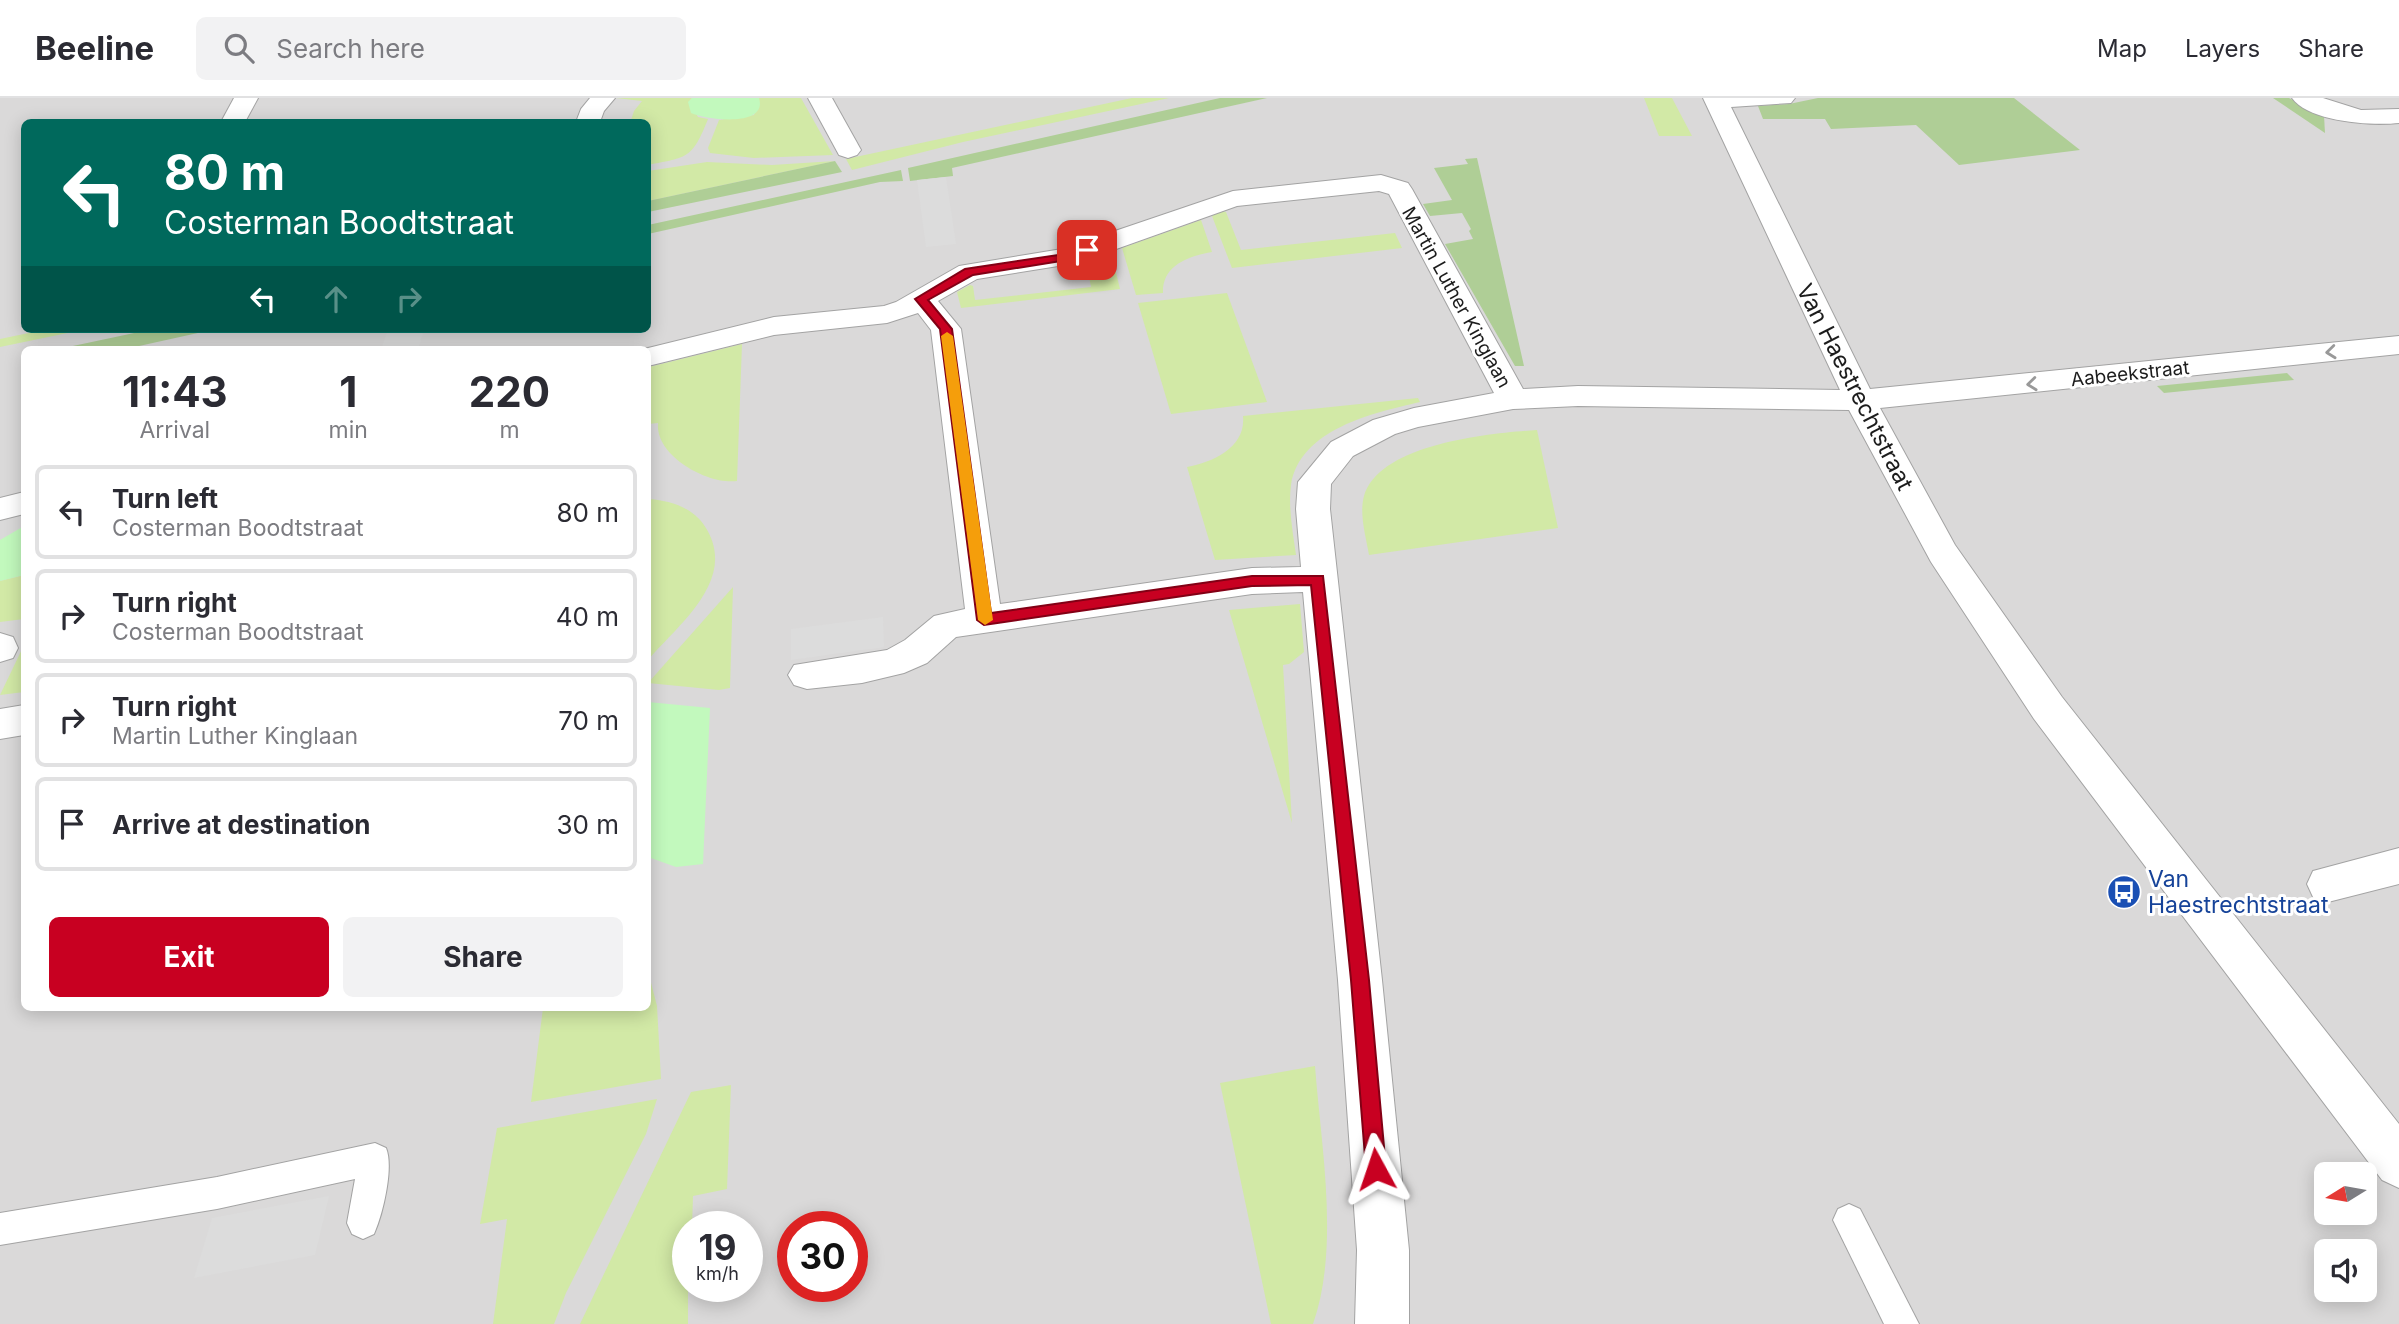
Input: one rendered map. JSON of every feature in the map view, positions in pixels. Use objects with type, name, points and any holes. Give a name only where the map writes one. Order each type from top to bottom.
[{"type":"street","points":[[235,119],[246,98]]},
{"type":"street","points":[[589,119],[593,108],[603,98]]},
{"type":"street","points":[[820,98],[848,150]]},
{"type":"street","points":[[1716,99],[1783,98]]},
{"type":"street","points":[[2304,98],[2337,114],[2359,119],[2399,116]]},
{"type":"street","name":"Van Haestrechtstraat","points":[[1716,99],[1860,400],[1909,494],[1992,629],[2049,708],[2399,1163]]},
{"type":"street","name":"Martin Luther Kinglaan","points":[[651,356],[775,326],[887,314],[921,299],[969,272],[1067,257],[1233,199],[1381,183],[1399,189],[1513,399]]},
{"type":"street","points":[[921,299],[946,329],[984,620]]},
{"type":"street","name":"Aabeekstraat","points":[[1860,400],[2399,345]]},
{"type":"street","name":"Martin Luther Kinglaan","points":[[1382,1324],[1383,1250],[1360,980],[1318,579],[1313,509],[1315,482],[1342,449],[1384,427],[1414,418],[1513,399],[1578,396],[1860,400]]},
{"type":"street","points":[[0,509],[21,504]]},
{"type":"street","points":[[807,676],[886,664],[913,654],[929,637],[947,625],[1252,581],[1318,579]]},
{"type":"street","points":[[0,723],[21,720]]},
{"type":"street","points":[[2328,884],[2399,866]]},
{"type":"lane","points":[[0,1229],[218,1194],[375,1159],[363,1223]]},
{"type":"lane","points":[[1849,1220],[1902,1324]]},
{"type":"shaded area","points":[[0,98],[2399,98],[2399,1324],[0,1324]]},
{"type":"shaded area","points":[[946,177],[956,244],[926,247],[917,180]]},
{"type":"shaded area","points":[[387,333],[423,333],[419,346],[382,346]]},
{"type":"shaded area","points":[[883,617],[884,647],[791,660],[791,629]]},
{"type":"shaded area","points":[[329,1196],[315,1255],[194,1278],[212,1218]]},
{"type":"green space","points":[[616,98],[692,98],[689,102],[698,117],[708,119],[693,149],[672,160],[651,164],[651,119],[631,119],[642,101]]},
{"type":"green space","points":[[692,98],[759,98],[759,108],[746,118],[710,118],[691,113],[688,102]]},
{"type":"green space","points":[[759,98],[801,98],[833,155],[754,158],[710,153],[708,148],[719,120],[754,115]]},
{"type":"green space","points":[[1132,98],[1169,98],[963,142],[852,170],[846,159]]},
{"type":"green space","points":[[1220,98],[1267,98],[952,168],[953,176],[910,181],[908,168]]},
{"type":"green space","points":[[1644,98],[1672,98],[1692,136],[1659,136]]},
{"type":"green space","points":[[1818,98],[2014,98],[2080,150],[1959,165],[1916,125],[1831,129],[1825,119],[1763,119],[1758,106],[1789,104]]},
{"type":"green space","points":[[2273,98],[2289,98],[2324,116],[2325,133]]},
{"type":"green space","points":[[1477,158],[1524,366],[1515,366],[1445,244],[1473,239],[1462,213],[1430,216],[1423,204],[1452,200],[1434,168],[1468,164],[1465,159]]},
{"type":"green space","points":[[835,161],[651,200],[651,171],[707,162],[772,165]]},
{"type":"green space","points":[[835,161],[842,172],[651,211],[651,200]]},
{"type":"green space","points":[[901,170],[903,181],[880,182],[651,233],[651,224]]},
{"type":"green space","points":[[1226,212],[1241,250],[1395,233],[1402,248],[1232,268],[1212,216]]},
{"type":"green space","points":[[1201,220],[1212,252],[1186,259],[1172,269],[1164,283],[1163,293],[1136,295],[1122,248]]},
{"type":"green space","points":[[1111,252],[1120,289],[961,308],[957,292],[970,285],[973,286],[975,300],[1091,287],[1086,261]]},
{"type":"green space","points":[[1227,293],[1267,402],[1171,414],[1138,303]]},
{"type":"green space","points":[[29,333],[68,333],[0,347],[0,339]]},
{"type":"green space","points":[[134,333],[198,333],[139,346],[73,346]]},
{"type":"green space","points":[[742,344],[737,481],[725,481],[698,473],[674,457],[665,447],[659,435],[658,423],[651,424],[651,367]]},
{"type":"green space","points":[[2287,373],[2294,380],[2164,393],[2157,386]]},
{"type":"green space","points":[[1418,398],[1420,402],[1361,418],[1341,427],[1308,450],[1297,466],[1291,485],[1290,511],[1296,555],[1215,560],[1187,467],[1217,457],[1234,444],[1243,427],[1243,416]]},
{"type":"green space","points":[[1537,430],[1558,528],[1369,555],[1363,518],[1364,496],[1374,478],[1391,464],[1440,444],[1493,434]]},
{"type":"green space","points":[[651,499],[664,501],[693,513],[704,525],[713,544],[715,563],[711,581],[689,615],[651,657]]},
{"type":"green space","points":[[21,528],[21,576],[0,581],[0,540]]},
{"type":"green space","points":[[21,576],[21,619],[0,622],[0,581]]},
{"type":"green space","points":[[733,587],[730,688],[719,690],[651,683],[651,680]]},
{"type":"green space","points":[[1300,604],[1304,652],[1289,664],[1283,665],[1292,823],[1229,610]]},
{"type":"green space","points":[[21,651],[21,692],[0,695]]},
{"type":"green space","points":[[651,702],[710,708],[703,864],[676,867],[651,858]]},
{"type":"green space","points":[[651,983],[657,1006],[661,1079],[531,1102],[543,1011],[651,1011]]},
{"type":"green space","points":[[1315,1066],[1327,1230],[1321,1294],[1313,1324],[1271,1324],[1220,1083]]},
{"type":"green space","points":[[731,1085],[727,1189],[693,1196],[693,1211],[672,1211],[672,1302],[688,1302],[688,1324],[580,1324],[691,1092]]},
{"type":"green space","points":[[657,1099],[646,1134],[566,1293],[554,1324],[493,1324],[507,1219],[480,1224],[497,1128]]},
{"type":"slow traffic","points":[[947,336],[985,620]]},
{"type":"place","name":"Van Haestrechtstraat","points":[[2124,892]]},
{"type":"route","points":[[1087,250],[1067,257],[986,267],[969,272],[921,299],[946,329],[984,620],[1252,581],[1318,579],[1360,980],[1376,1169]]}]
